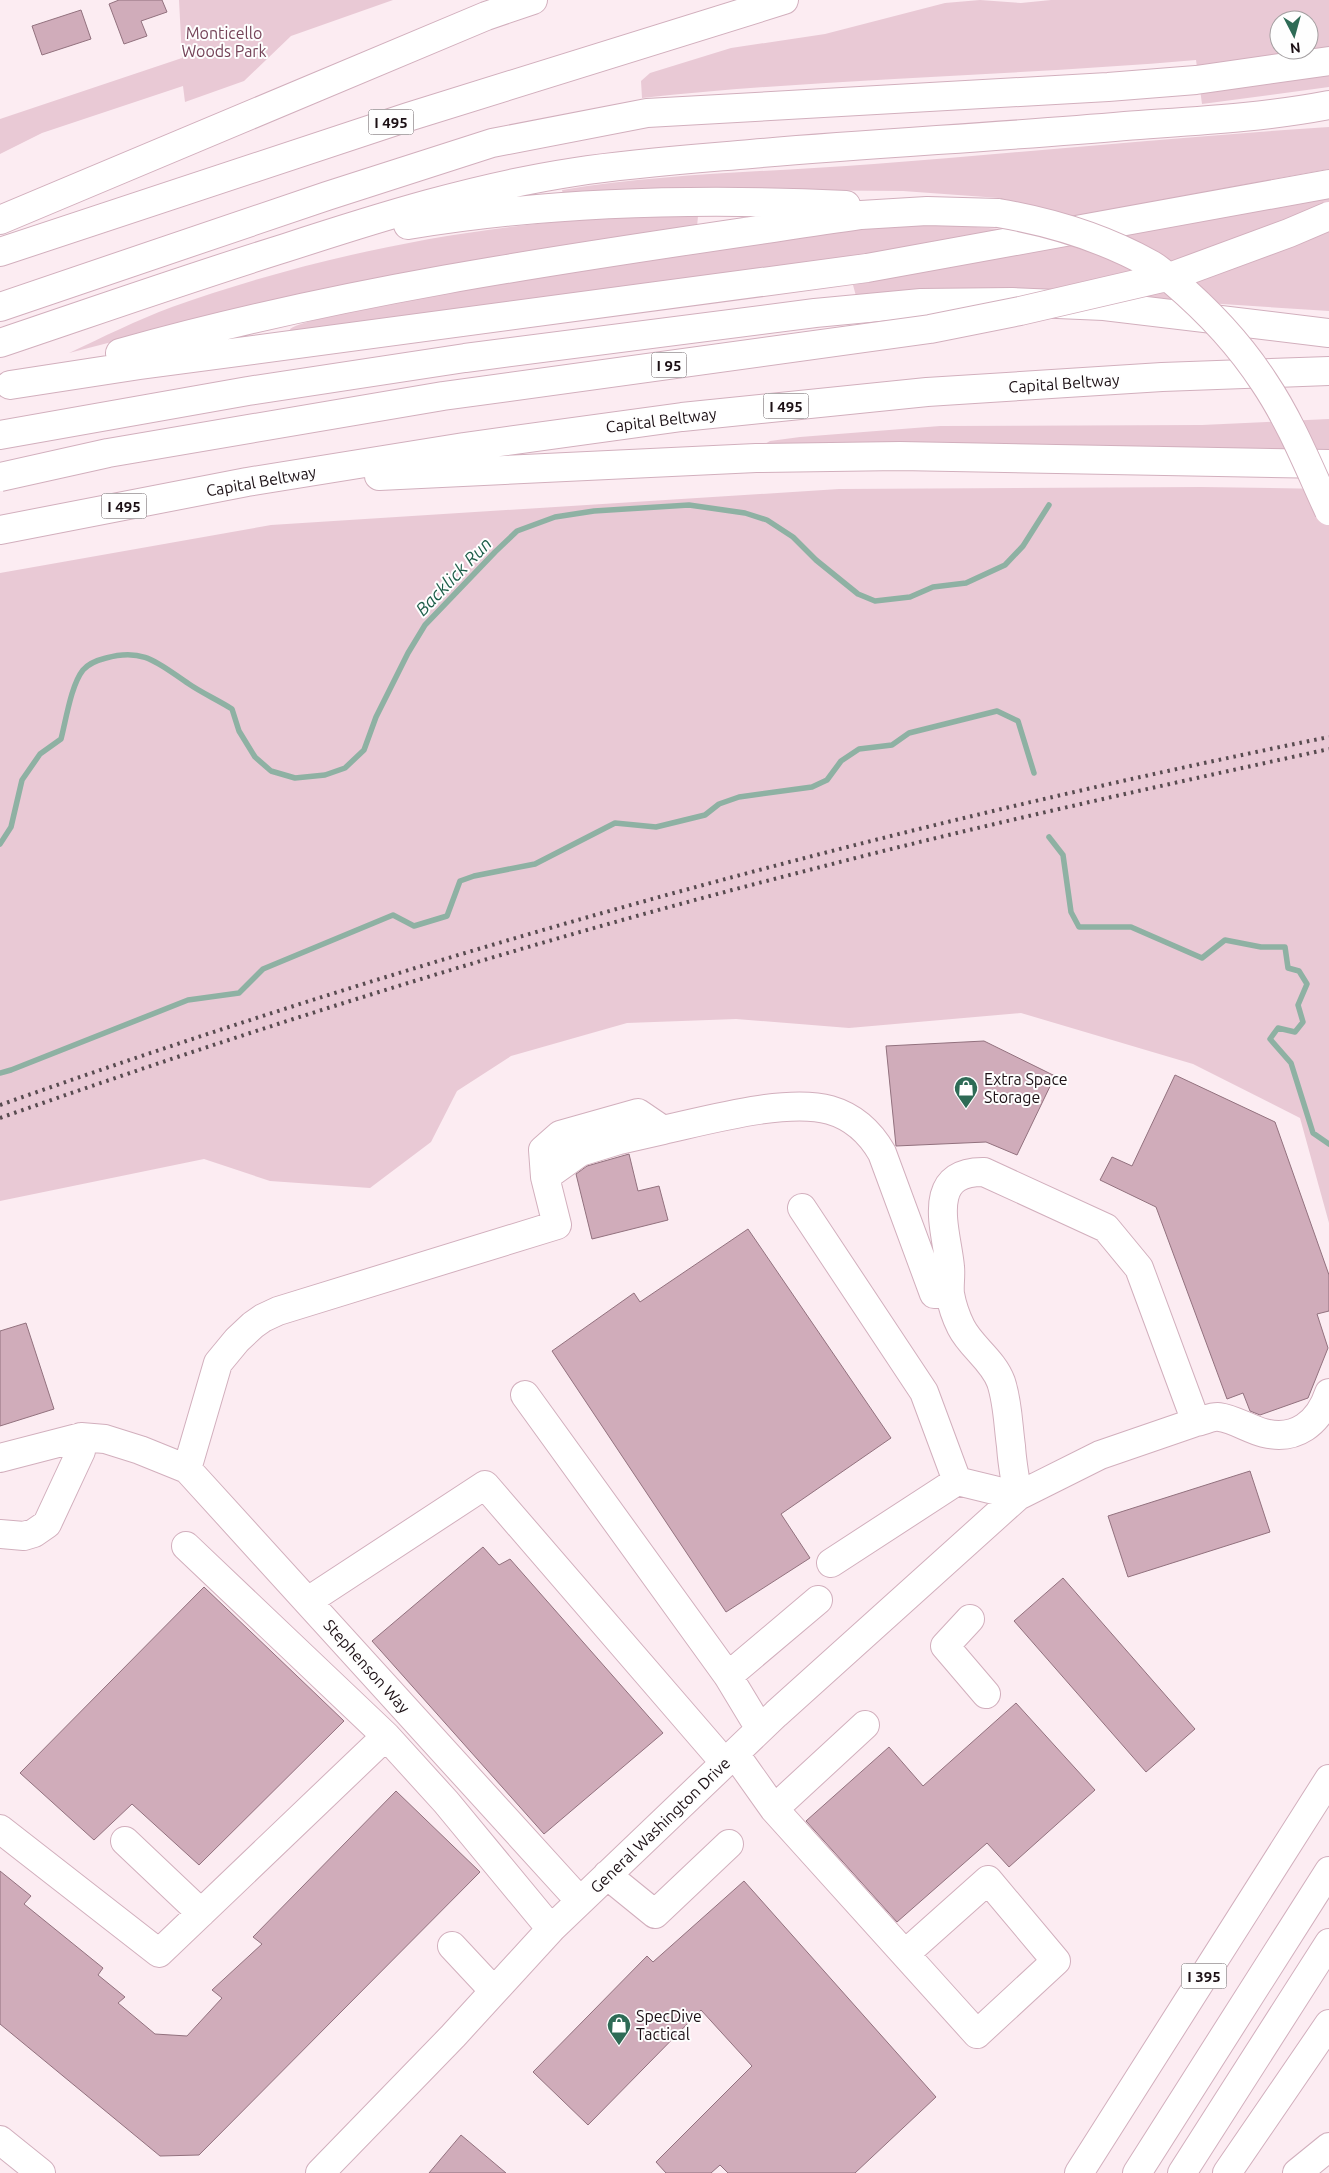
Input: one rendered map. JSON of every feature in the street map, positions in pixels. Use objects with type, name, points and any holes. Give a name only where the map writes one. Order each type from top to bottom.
[{"type":"main road","points":[[0,220],[486,16],[533,0]]},
{"type":"main road","points":[[486,16],[545,0]]},
{"type":"main road","name":"I 495","points":[[0,252],[408,116],[784,0]]},
{"type":"main road","points":[[0,307],[327,196],[501,141],[647,113],[1020,94],[1196,80],[1329,61]]},
{"type":"main road","points":[[0,343],[185,280],[376,219],[478,191],[574,172],[722,156],[1056,132],[1321,108]]},
{"type":"main road","points":[[5,386],[150,363],[867,268],[1329,184]]},
{"type":"main road","points":[[185,280],[291,250],[386,229],[472,216],[610,204],[704,202],[799,203],[998,213],[1038,220],[1113,247],[1153,266],[1193,298],[1224,331],[1264,382],[1292,431],[1329,511]]},
{"type":"main road","points":[[5,386],[160,342],[264,316],[368,293],[467,275],[861,215],[927,211],[998,213]]},
{"type":"main road","name":"I 95","points":[[0,477],[108,453],[443,396],[930,329],[1020,312],[1175,275],[1289,233],[1329,216]]},
{"type":"main road","points":[[0,435],[248,391],[465,358],[815,313],[921,303],[1012,302],[1104,306],[1329,333]]},
{"type":"main road","name":"Capital Beltway","points":[[0,530],[247,482],[464,447],[682,417],[927,392],[1162,377],[1329,371]]},
{"type":"main road","points":[[247,482],[756,458],[900,456],[1329,464]]},
{"type":"main road","points":[[187,1469],[218,1363],[237,1340],[252,1326],[278,1311],[557,1225],[545,1177],[543,1150],[560,1135],[638,1113],[663,1130],[752,1111],[798,1107],[823,1108],[853,1120],[873,1137],[882,1152],[934,1294],[950,1294]]},
{"type":"main road","points":[[831,1563],[957,1481],[1018,1496],[1005,1396],[1000,1380],[991,1364],[962,1329],[950,1294],[950,1268],[942,1221],[943,1201],[956,1178],[973,1172],[984,1172],[1106,1228],[1139,1268],[1196,1422]]},
{"type":"main road","points":[[802,1208],[924,1392],[957,1481]]},
{"type":"main road","name":"General Washington Drive","points":[[320,2173],[494,1991],[551,1928],[760,1729],[1018,1496],[1100,1455],[1196,1422],[1218,1417],[1263,1432],[1278,1435],[1293,1433],[1308,1426],[1318,1418],[1329,1393]]},
{"type":"main road","points":[[525,1395],[728,1676],[760,1729]]},
{"type":"main road","points":[[0,1534],[24,1536],[34,1533],[47,1524],[81,1451],[81,1437]]},
{"type":"main road","name":"Stephenson Way","points":[[0,1458],[81,1437],[105,1439],[140,1450],[187,1469],[580,1901]]},
{"type":"main road","points":[[308,1601],[484,1485],[976,2034],[1056,1960],[988,1880],[906,1954]]},
{"type":"main road","points":[[186,1546],[386,1736],[446,1802],[551,1928]]},
{"type":"main road","points":[[728,1676],[818,1600]]},
{"type":"main road","points":[[970,1619],[945,1646],[986,1694]]},
{"type":"main road","points":[[774,1809],[865,1725]]},
{"type":"main road","points":[[0,1828],[159,1953],[386,1736]]},
{"type":"main road","name":"I 395","points":[[1079,2173],[1329,1779]]},
{"type":"main road","points":[[125,1841],[201,1913]]},
{"type":"main road","points":[[607,1875],[656,1914],[728,1844]]},
{"type":"main road","points":[[1137,2173],[1329,1871]]},
{"type":"main road","points":[[1182,2173],[1329,1943]]},
{"type":"main road","points":[[452,1946],[494,1991]]},
{"type":"main road","points":[[1227,2173],[1329,2024]]},
{"type":"main road","points":[[0,2140],[41,2173]]},
{"type":"main road","points":[[1297,2173],[1329,2147]]},
{"type":"green space","name":"Monticello Woods Park","points":[[179,0],[393,0],[291,36],[244,81],[185,102],[183,86],[42,133],[0,154],[0,119],[182,58]]},
{"type":"green space","points":[[980,0],[1021,3],[1051,0],[1329,0],[1329,87],[1202,104],[1196,60],[1057,70],[849,81],[642,98],[641,81],[650,73],[731,48],[825,34],[945,3]]},
{"type":"green space","points":[[1329,127],[1329,169],[1074,216],[999,198],[903,191],[651,189],[563,194],[562,190],[679,176],[874,164]]},
{"type":"green space","points":[[1329,198],[1329,311],[1022,291],[856,296],[853,285]]},
{"type":"green space","points":[[698,216],[697,227],[572,244],[371,280],[189,322],[69,353],[172,307],[275,274],[379,249],[485,230],[539,224],[605,218]]},
{"type":"green space","points":[[936,224],[1014,230],[770,270],[291,332],[290,329],[307,322],[350,312],[559,274],[849,231],[896,225]]},
{"type":"green space","points":[[1329,419],[1329,453],[763,445],[770,441],[800,437],[940,426],[1202,425]]},
{"type":"green space","points":[[1201,487],[1329,489],[1329,1223],[1300,1118],[1193,1064],[1021,1013],[849,1028],[736,1019],[627,1023],[511,1056],[457,1091],[431,1142],[370,1188],[270,1181],[204,1159],[0,1201],[0,573],[271,525],[839,489]]},
{"type":"building","points":[[119,0],[162,0],[167,12],[141,21],[147,36],[124,44],[109,4]]},
{"type":"building","points":[[81,10],[91,39],[42,55],[32,26]]},
{"type":"building","name":"Extra Space Storage","points":[[984,1041],[1055,1076],[1017,1155],[986,1142],[896,1146],[886,1046]]},
{"type":"building","points":[[1175,1075],[1275,1122],[1329,1275],[1329,1311],[1317,1314],[1328,1348],[1308,1398],[1260,1415],[1250,1411],[1243,1393],[1227,1399],[1156,1207],[1100,1180],[1112,1157],[1132,1166]]},
{"type":"building","points":[[629,1154],[638,1191],[659,1186],[668,1220],[592,1239],[576,1174],[587,1166]]},
{"type":"building","points":[[748,1229],[891,1438],[781,1514],[810,1558],[726,1612],[552,1351],[634,1293],[640,1302]]},
{"type":"building","points":[[26,1323],[54,1409],[0,1426],[0,1331]]},
{"type":"building","points":[[1250,1471],[1270,1532],[1128,1577],[1108,1516]]},
{"type":"building","points":[[483,1547],[499,1565],[510,1559],[663,1733],[544,1834],[372,1641]]},
{"type":"building","points":[[1063,1578],[1195,1729],[1146,1772],[1014,1621]]},
{"type":"building","points":[[204,1587],[344,1721],[199,1865],[132,1804],[94,1840],[20,1773]]},
{"type":"building","points":[[1016,1703],[1095,1790],[1009,1867],[987,1843],[897,1922],[806,1821],[889,1747],[923,1786]]},
{"type":"building","points":[[396,1791],[480,1872],[199,2155],[160,2156],[0,2024],[0,1871],[31,1896],[24,1904],[103,1968],[98,1975],[125,1997],[118,2003],[155,2034],[187,2036],[222,1998],[212,1990],[262,1944],[253,1937]]},
{"type":"building","points":[[744,1881],[936,2097],[855,2173],[728,2173],[720,2165],[711,2173],[666,2173],[656,2162],[752,2066],[701,2010],[588,2125],[533,2072],[647,1956],[653,1962]]},
{"type":"building","points":[[461,2135],[506,2173],[429,2173]]},
{"type":"waterway","name":"Backlick Run","points":[[0,844],[11,827],[22,780],[40,754],[61,739],[75,684],[88,665],[100,660],[119,655],[131,655],[141,656],[160,664],[232,709],[239,731],[255,757],[271,771],[295,778],[325,775],[345,768],[364,750],[376,717],[408,653],[425,625],[517,531],[555,517],[594,511],[689,505],[745,513],[767,520],[793,537],[816,560],[858,594],[875,601],[910,597],[933,587],[966,583],[1005,565],[1023,546],[1049,505]]},
{"type":"waterway","points":[[0,1073],[188,1000],[239,993],[263,969],[393,915],[414,926],[447,916],[460,881],[474,876],[535,864],[615,823],[656,827],[705,815],[719,804],[739,797],[812,787],[827,780],[841,761],[859,749],[892,745],[909,733],[997,711],[1018,721],[1034,773]]},
{"type":"waterway","points":[[1049,837],[1063,855],[1071,912],[1079,927],[1131,927],[1202,958],[1225,940],[1261,947],[1285,947],[1288,968],[1299,971],[1307,984],[1298,1005],[1303,1022],[1295,1032],[1278,1028],[1270,1039],[1291,1063],[1313,1133],[1329,1144]]},
{"type":"railway","points":[[0,1105],[327,995],[658,897],[992,811],[1329,737]]},
{"type":"railway","points":[[0,1118],[200,1049],[402,985],[604,925],[938,837],[1329,749]]},
{"type":"place","name":"Extra Space Storage","points":[[966,1109]]},
{"type":"place","name":"SpecDive Tactical","points":[[619,2046]]}]
